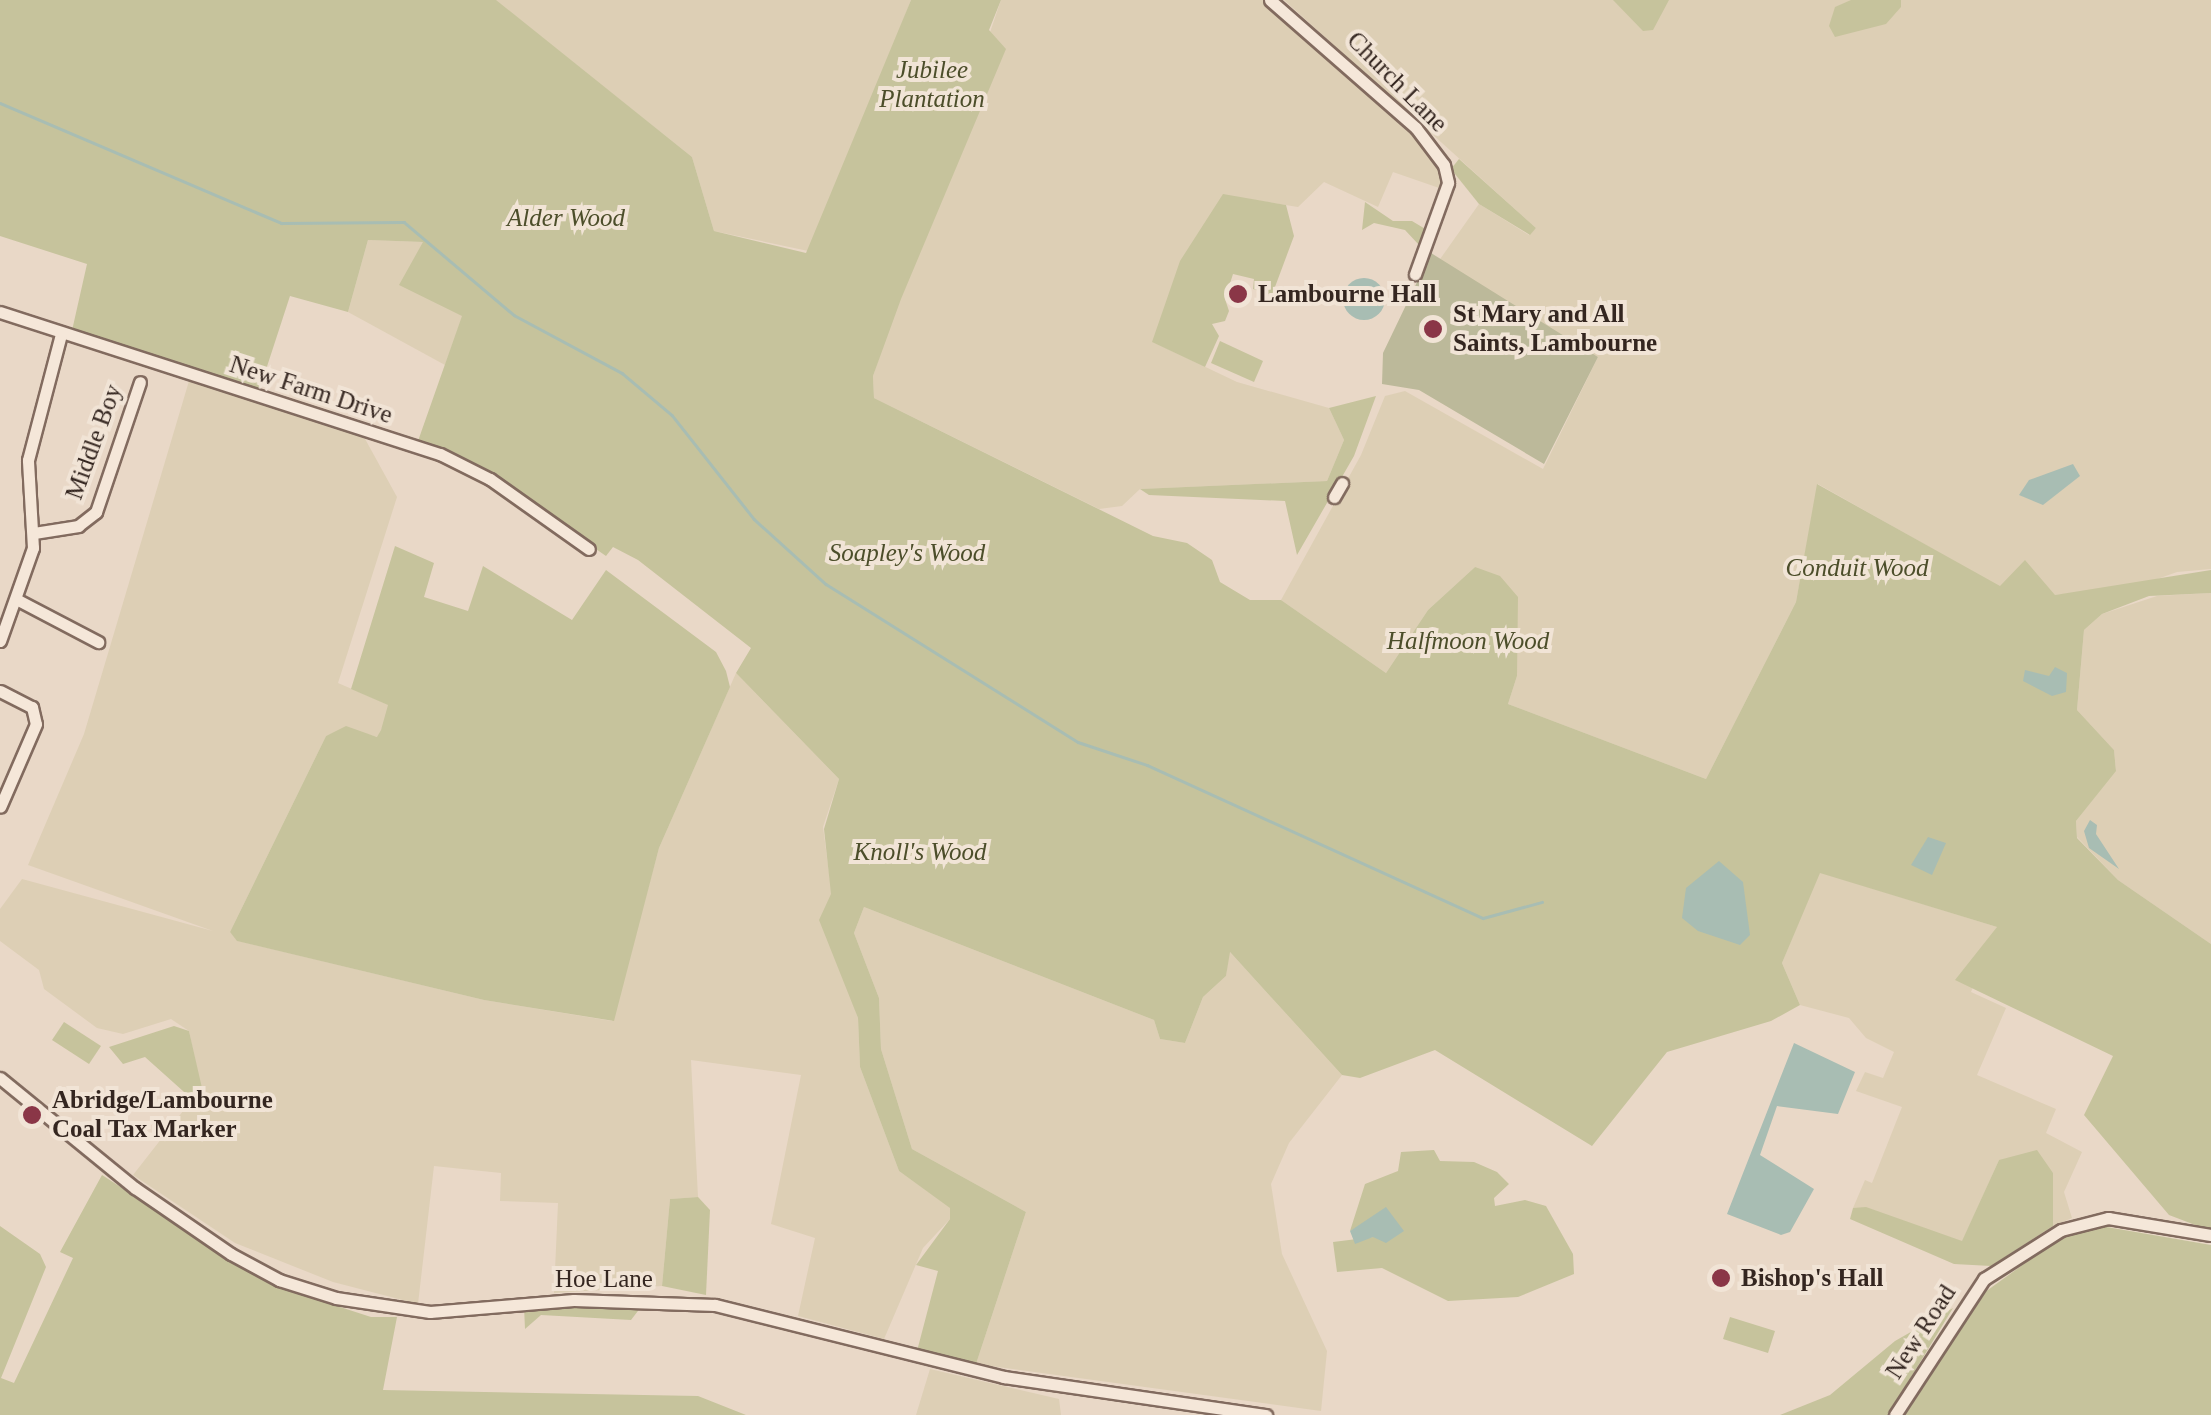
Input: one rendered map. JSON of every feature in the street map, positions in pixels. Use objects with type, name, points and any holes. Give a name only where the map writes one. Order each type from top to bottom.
[{"type":"street","name":"Church Lane","points":[[1270,0],[1416,128],[1444,165],[1448,183],[1415,274]]},
{"type":"street","name":"New Farm Drive","points":[[0,312],[440,454],[490,479],[589,549]]},
{"type":"street","points":[[0,641],[34,533],[28,460],[61,334]]},
{"type":"street","name":"Middle Boy","points":[[34,533],[78,526],[96,512],[140,382]]},
{"type":"street","points":[[1334,497],[1342,483]]},
{"type":"street","points":[[16,599],[98,642]]},
{"type":"street","points":[[0,691],[32,707],[36,724],[0,807]]},
{"type":"street","name":"Hoe Lane","points":[[0,1078],[135,1188],[231,1254],[279,1280],[336,1298],[430,1312],[574,1300],[716,1306],[1004,1377],[1266,1415]]},
{"type":"street","name":"New Road","points":[[1895,1415],[1984,1279],[2061,1230],[2108,1218],[2211,1236]]},
{"type":"shaded area","points":[[495,0],[911,0],[813,252],[714,231],[692,157]]},
{"type":"shaded area","points":[[1001,0],[1264,0],[1331,54],[1426,145],[1442,173],[1442,189],[1393,172],[1378,207],[1324,182],[1298,207],[1223,195],[1153,342],[1237,382],[1329,408],[1344,440],[1327,481],[1140,489],[1122,506],[1099,509],[874,398],[873,376]]},
{"type":"shaded area","points":[[1284,0],[2211,0],[2211,569],[2177,572],[2135,587],[2055,595],[2000,587],[1818,484],[1796,602],[1706,779],[1508,704],[1517,676],[1475,567],[1428,610],[1386,673],[1281,600],[1361,455],[1385,396],[1405,391],[1543,469],[1598,357],[1438,262],[1479,204],[1529,235],[1536,228]]},
{"type":"shaded area","points":[[368,240],[423,242],[463,315],[445,365],[348,312]]},
{"type":"shaded area","points":[[1431,253],[1598,357],[1544,464],[1419,390],[1382,384],[1383,353]]},
{"type":"shaded area","points":[[1364,278],[1379,284],[1385,299],[1379,314],[1364,320],[1349,314],[1343,299],[1349,284]]},
{"type":"shaded area","points":[[189,381],[364,437],[397,497],[338,683],[389,705],[385,721],[378,737],[345,728],[326,736],[230,932],[238,941],[484,1000],[612,1021],[659,848],[736,673],[839,779],[823,827],[842,972],[858,1018],[860,1067],[899,1171],[950,1207],[950,1219],[923,1248],[884,1339],[798,1316],[815,1238],[771,1224],[801,1075],[691,1060],[698,1197],[670,1199],[662,1286],[554,1293],[558,1203],[500,1201],[501,1173],[434,1166],[418,1304],[333,1282],[235,1243],[133,1175],[201,1088],[189,1031],[171,1019],[123,1034],[97,1028],[44,989],[39,970],[0,941],[0,909],[22,879],[213,931],[28,865],[84,734]]},
{"type":"shaded area","points":[[2073,464],[2080,476],[2043,505],[2019,495],[2029,480]]},
{"type":"shaded area","points":[[2211,593],[2211,944],[2118,880],[2077,837],[2076,821],[2116,770],[2114,750],[2077,710],[2084,630],[2102,614],[2157,596]]},
{"type":"shaded area","points":[[2055,667],[2067,673],[2066,692],[2052,696],[2023,681],[2025,670],[2049,676]]},
{"type":"shaded area","points":[[2090,820],[2097,825],[2096,834],[2119,869],[2089,848],[2084,831]]},
{"type":"shaded area","points":[[1928,837],[1946,843],[1932,875],[1911,865]]},
{"type":"shaded area","points":[[1719,861],[1743,882],[1750,935],[1740,945],[1698,931],[1682,918],[1686,888]]},
{"type":"shaded area","points":[[1819,872],[1997,927],[1971,992],[2006,1008],[1977,1075],[2056,1109],[2046,1133],[2082,1152],[2064,1192],[2072,1218],[2053,1226],[2053,1173],[1999,1160],[1962,1242],[1853,1208],[1865,1180],[1872,1183],[1902,1107],[1856,1091],[1865,1072],[1883,1078],[1894,1052],[1866,1038],[1849,1018],[1800,1005],[1782,963]]},
{"type":"shaded area","points":[[864,907],[1154,1020],[1160,1039],[1185,1043],[1203,997],[1226,976],[1229,951],[1342,1075],[1289,1143],[1271,1184],[1282,1254],[1327,1351],[1321,1411],[976,1364],[1026,1212],[912,1149],[881,1049],[879,998],[854,933]]},
{"type":"shaded area","points":[[1794,1043],[1855,1072],[1838,1114],[1777,1106],[1760,1155],[1814,1189],[1790,1232],[1781,1235],[1727,1214]]},
{"type":"shaded area","points":[[1386,1207],[1404,1231],[1386,1243],[1373,1237],[1355,1244],[1350,1231]]},
{"type":"shaded area","points":[[930,1369],[1059,1399],[1061,1415],[916,1415]]},
{"type":"green space","points":[[0,0],[496,0],[692,157],[714,231],[806,253],[911,0],[1001,0],[989,30],[1006,49],[901,299],[873,376],[874,398],[1153,536],[1187,543],[1212,560],[1220,582],[1250,600],[1281,600],[1386,673],[1428,610],[1475,567],[1500,576],[1518,597],[1517,676],[1508,704],[1706,779],[1796,602],[1817,484],[2000,586],[2025,560],[2055,595],[2211,570],[2211,593],[2149,596],[2102,614],[2084,630],[2077,710],[2114,750],[2116,771],[2076,821],[2077,838],[2118,880],[2211,944],[2211,1231],[2169,1215],[2084,1115],[2113,1056],[1955,980],[1997,927],[1820,873],[1782,963],[1800,1005],[1771,1021],[1667,1052],[1592,1146],[1435,1050],[1360,1078],[1342,1075],[1230,952],[1226,976],[1203,997],[1185,1043],[1160,1039],[1154,1020],[864,907],[854,933],[879,998],[881,1049],[912,1149],[1026,1212],[976,1364],[917,1351],[938,1271],[916,1265],[950,1219],[950,1208],[899,1171],[860,1067],[858,1018],[819,920],[831,894],[824,829],[839,779],[736,673],[751,648],[638,560],[613,547],[606,556],[512,491],[418,441],[462,316],[399,285],[423,242],[368,240],[348,312],[290,296],[259,391],[71,335],[87,264],[0,236]]},
{"type":"green space","points":[[1613,0],[1669,0],[1653,30],[1643,31]]},
{"type":"green space","points":[[1851,0],[1901,0],[1901,7],[1886,24],[1835,37],[1829,26],[1835,7]]},
{"type":"green space","points":[[1459,159],[1536,228],[1530,235],[1479,204],[1451,169]]},
{"type":"green space","points":[[1223,194],[1286,205],[1294,236],[1272,295],[1253,289],[1254,279],[1233,274],[1225,299],[1229,311],[1225,321],[1212,324],[1219,336],[1205,367],[1152,342],[1180,261]]},
{"type":"green space","points":[[1365,202],[1393,221],[1412,221],[1427,230],[1419,260],[1419,245],[1405,230],[1374,223],[1362,230]]},
{"type":"green space","points":[[1220,341],[1263,361],[1254,382],[1211,363]]},
{"type":"green space","points":[[1376,396],[1354,456],[1297,555],[1285,501],[1149,495],[1140,489],[1327,481],[1344,440],[1329,408]]},
{"type":"green space","points":[[395,546],[434,563],[424,597],[468,611],[483,566],[572,620],[606,570],[716,652],[726,671],[730,687],[659,848],[614,1021],[484,1000],[237,941],[230,932],[326,736],[346,726],[377,737],[381,730],[388,705],[351,689]]},
{"type":"green space","points":[[64,1022],[101,1046],[89,1064],[52,1040]]},
{"type":"green space","points":[[174,1026],[189,1031],[202,1088],[193,1100],[145,1057],[123,1064],[109,1047]]},
{"type":"green space","points":[[1434,1150],[1440,1161],[1474,1162],[1497,1172],[1509,1184],[1494,1198],[1495,1206],[1525,1200],[1546,1206],[1573,1254],[1574,1274],[1518,1297],[1448,1301],[1382,1268],[1337,1272],[1333,1242],[1373,1237],[1375,1218],[1350,1231],[1365,1184],[1398,1171],[1401,1152]]},
{"type":"green space","points":[[2037,1150],[2053,1173],[2053,1226],[1991,1266],[1954,1264],[1850,1219],[1853,1208],[1866,1207],[1962,1241],[1999,1160]]},
{"type":"green space","points":[[102,1175],[272,1285],[371,1317],[397,1317],[383,1390],[698,1396],[746,1415],[0,1415],[0,1226],[40,1254],[46,1267],[1,1378],[14,1383],[73,1258],[60,1252]]},
{"type":"green space","points":[[698,1197],[710,1210],[706,1295],[662,1286],[670,1199]]},
{"type":"green space","points":[[2095,1225],[2211,1245],[2211,1415],[1902,1415],[1974,1300],[2064,1235]]},
{"type":"green space","points":[[524,1307],[641,1307],[631,1320],[541,1315],[525,1329]]},
{"type":"green space","points":[[1953,1308],[1888,1415],[1780,1415],[1830,1395],[1895,1341]]},
{"type":"green space","points":[[1730,1317],[1775,1331],[1768,1353],[1723,1339]]},
{"type":"waterway","points":[[0,103],[281,223],[404,222],[514,315],[622,373],[672,415],[754,519],[826,584],[1078,742],[1147,765],[1483,918],[1542,902]]},
{"type":"place","name":"Lambourne Hall","points":[[1238,294]]},
{"type":"place","name":"St Mary and All Saints, Lambourne","points":[[1433,329]]},
{"type":"place","name":"Abridge/Lambourne Coal Tax Marker","points":[[32,1115]]},
{"type":"place","name":"Bishop's Hall","points":[[1721,1278]]},
{"type":"park label","name":"Jubilee Plantation","points":[[932,86]]},
{"type":"park label","name":"Alder Wood","points":[[566,218]]},
{"type":"park label","name":"Soapley's Wood","points":[[907,553]]},
{"type":"park label","name":"Conduit Wood","points":[[1857,568]]},
{"type":"park label","name":"Halfmoon Wood","points":[[1468,641]]},
{"type":"park label","name":"Knoll's Wood","points":[[920,852]]}]
